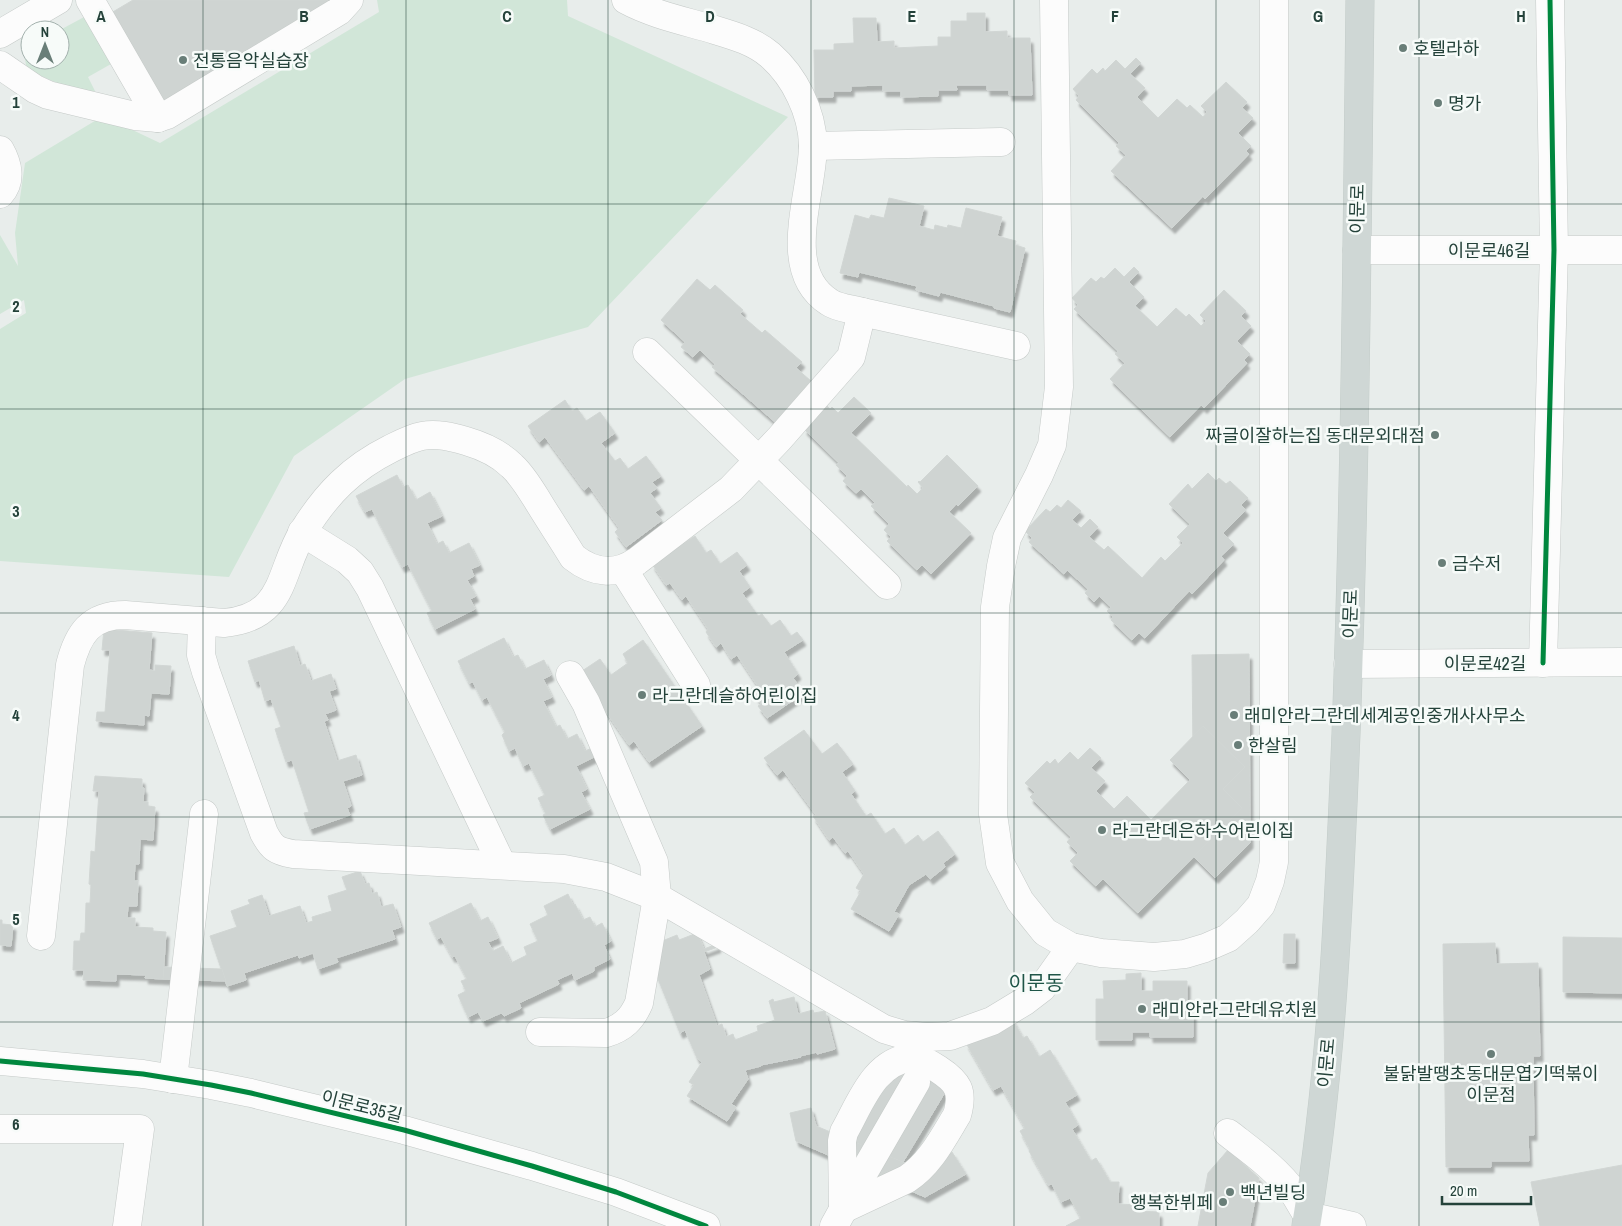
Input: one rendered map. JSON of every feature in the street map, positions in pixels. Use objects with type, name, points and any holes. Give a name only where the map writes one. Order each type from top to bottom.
[{"type":"main road","name":"이문로","points":[[1307,1221],[1315,1174],[1334,972],[1348,664],[1357,250],[1360,0]]},
{"type":"street","points":[[0,34],[58,0]]},
{"type":"street","points":[[90,0],[158,118]]},
{"type":"street","points":[[0,64],[35,89],[48,95],[135,116],[158,118],[339,11],[349,0]]},
{"type":"street","points":[[1054,0],[1059,387],[1052,445],[1040,475],[1007,538],[997,587],[995,607],[993,814],[1000,863],[1020,901],[1045,932],[1071,948],[1101,953],[1154,957],[1184,954],[1205,948],[1228,938],[1247,921],[1260,905],[1270,881],[1274,862],[1274,0]]},
{"type":"street","points":[[1544,663],[1554,250],[1550,0]]},
{"type":"street","points":[[633,2],[642,9],[735,36],[753,44],[770,55],[788,75],[802,98],[810,122],[813,146],[801,246],[803,264],[808,280],[830,303],[862,312],[1016,346]]},
{"type":"street","points":[[813,146],[1001,142]]},
{"type":"street","points":[[0,150],[7,165],[8,178],[5,189],[0,194]]},
{"type":"street","name":"이문로46길","points":[[1357,250],[1622,250]]},
{"type":"street","points":[[41,936],[70,665],[74,648],[89,626],[100,619],[112,615],[224,623],[238,622],[254,616],[268,605],[277,592],[302,532],[320,505],[347,477],[370,459],[397,445],[422,436],[453,437],[474,443],[496,453],[512,465],[523,478],[573,557],[582,564],[596,570],[622,569],[637,561],[731,489],[759,461],[851,357],[862,312]]},
{"type":"street","points":[[647,352],[887,585]]},
{"type":"street","points":[[302,532],[347,560],[360,572],[370,588],[502,865]]},
{"type":"street","points":[[622,569],[696,686]]},
{"type":"street","points":[[202,621],[201,655],[206,672],[264,833],[270,844],[280,852],[564,869],[606,877],[657,897],[884,1029],[904,1035],[950,1036],[992,1021],[1042,988],[1071,948]]},
{"type":"street","name":"이문로42길","points":[[1348,664],[1622,662]]},
{"type":"street","points":[[540,1032],[606,1033],[616,1030],[634,1014],[639,1003],[657,897],[654,862],[586,703],[570,675]]},
{"type":"street","points":[[173,1078],[204,814]]},
{"type":"street","points":[[913,1057],[921,1059],[954,1080],[960,1098],[957,1116],[924,1165],[907,1180],[839,1217],[844,1132],[873,1080],[892,1062],[913,1057]]},
{"type":"street","name":"이문로35길","points":[[0,1061],[173,1078],[251,1093],[413,1133],[532,1166],[616,1192],[706,1226]]},
{"type":"street","points":[[839,1217],[916,1082]]},
{"type":"street","points":[[0,1129],[140,1129],[127,1226]]},
{"type":"street","points":[[1228,1133],[1272,1169],[1294,1193],[1307,1221],[1352,1226]]},
{"type":"green space","points":[[377,0],[567,0],[568,16],[788,117],[588,327],[405,379],[294,456],[229,577],[0,561],[0,329],[26,313],[24,300],[0,314],[0,235],[18,266],[15,233],[25,163],[103,116],[160,143],[379,12]]},
{"type":"green space","points":[[86,16],[111,64],[88,77],[95,91],[88,94],[82,94],[29,70],[70,70],[70,25]]},
{"type":"building","name":"전통음악실습장","points":[[133,0],[335,0],[159,104],[106,16]]},
{"type":"building","points":[[967,13],[985,13],[985,32],[1007,31],[1007,38],[1030,38],[1032,95],[1009,95],[1009,90],[987,90],[987,85],[956,85],[957,90],[938,90],[938,96],[901,97],[901,91],[883,91],[883,85],[851,86],[851,91],[833,91],[833,97],[815,97],[814,50],[834,50],[834,44],[854,43],[853,18],[876,18],[877,42],[894,41],[894,48],[938,46],[938,37],[951,37],[951,21],[967,21]]},
{"type":"building","points":[[1136,58],[1141,63],[1130,74],[1145,88],[1137,97],[1158,118],[1177,99],[1187,108],[1190,105],[1203,117],[1207,112],[1201,106],[1226,82],[1247,102],[1242,108],[1253,118],[1238,133],[1251,146],[1246,151],[1249,154],[1205,199],[1203,196],[1172,228],[1111,171],[1126,155],[1116,146],[1119,143],[1076,100],[1079,96],[1073,89],[1092,69],[1097,74],[1103,68],[1105,71],[1116,60],[1125,69]]},
{"type":"building","points":[[889,198],[924,206],[919,226],[934,230],[935,225],[947,228],[948,225],[961,228],[966,208],[1002,217],[997,236],[1016,241],[1015,245],[1025,248],[1010,312],[940,292],[939,296],[916,290],[917,286],[859,272],[858,277],[840,273],[855,215],[869,219],[871,215],[884,218]]},
{"type":"building","points":[[1134,267],[1139,272],[1129,282],[1144,297],[1135,306],[1157,327],[1176,308],[1186,317],[1189,314],[1201,326],[1206,321],[1200,315],[1224,290],[1246,311],[1241,316],[1251,326],[1237,341],[1250,354],[1244,360],[1247,363],[1204,408],[1201,405],[1170,437],[1110,379],[1125,363],[1115,354],[1118,351],[1074,309],[1078,305],[1072,298],[1091,278],[1096,282],[1101,277],[1104,279],[1115,268],[1124,277]]},
{"type":"building","points":[[697,279],[710,290],[715,285],[743,310],[740,314],[762,333],[765,330],[802,362],[796,368],[811,381],[775,422],[712,367],[715,364],[700,350],[693,357],[681,347],[685,342],[661,320]]},
{"type":"building","points":[[854,397],[871,413],[851,433],[907,487],[908,485],[917,494],[923,488],[918,482],[947,455],[978,486],[958,506],[956,504],[949,512],[971,533],[931,574],[922,565],[917,570],[887,541],[891,537],[884,530],[889,524],[871,506],[875,503],[861,489],[856,493],[843,481],[847,476],[836,465],[839,463],[804,429],[821,400],[830,409],[832,407],[838,413]]},
{"type":"building","points":[[565,400],[572,411],[577,408],[586,421],[600,412],[615,433],[601,443],[615,461],[620,458],[628,469],[646,456],[661,476],[652,482],[657,488],[650,493],[661,508],[655,512],[662,520],[626,547],[615,532],[619,528],[589,486],[584,490],[545,437],[539,442],[528,426]]},
{"type":"building","points":[[1208,473],[1216,481],[1219,478],[1226,484],[1230,481],[1248,498],[1241,505],[1246,510],[1223,533],[1234,544],[1221,556],[1224,560],[1192,594],[1189,591],[1145,638],[1139,633],[1132,640],[1111,620],[1113,617],[1107,611],[1111,607],[1099,596],[1094,602],[1085,593],[1088,589],[1067,570],[1064,574],[1029,542],[1032,538],[1025,531],[1046,509],[1050,512],[1057,505],[1061,508],[1068,500],[1081,511],[1072,520],[1081,528],[1090,519],[1098,527],[1089,537],[1104,550],[1108,546],[1142,578],[1161,557],[1165,561],[1183,543],[1177,537],[1190,524],[1169,504],[1188,484],[1192,489]]},
{"type":"building","points":[[397,475],[403,487],[408,485],[416,500],[430,492],[442,516],[427,523],[437,544],[443,541],[449,553],[469,543],[480,565],[471,569],[474,576],[467,580],[476,596],[470,599],[475,609],[435,629],[427,613],[432,611],[408,564],[402,567],[372,509],[365,512],[356,496]]},
{"type":"building","points":[[695,536],[706,553],[711,550],[720,564],[737,552],[747,565],[739,571],[750,587],[742,593],[758,616],[762,614],[771,626],[780,620],[791,636],[797,632],[803,640],[784,652],[798,674],[793,678],[804,693],[767,718],[758,706],[761,704],[751,689],[757,685],[737,655],[731,659],[721,643],[716,647],[706,632],[708,629],[686,596],[682,600],[670,583],[666,585],[652,564]]},
{"type":"building","points":[[104,629],[152,633],[149,670],[155,671],[155,665],[171,666],[169,694],[151,693],[149,716],[144,715],[144,725],[96,721],[97,712],[105,712],[110,650],[102,650]]},
{"type":"building","points":[[504,638],[513,657],[518,655],[525,669],[544,660],[551,675],[543,679],[552,697],[543,701],[556,727],[560,725],[567,739],[577,734],[585,751],[592,748],[596,756],[576,766],[587,789],[581,792],[590,809],[550,829],[543,815],[546,814],[538,798],[545,795],[529,763],[523,766],[515,748],[509,751],[502,735],[505,732],[487,697],[482,700],[473,682],[469,683],[458,661]]},
{"type":"building","points":[[643,640],[702,726],[649,762],[634,741],[629,745],[579,673],[600,659],[611,675],[628,663],[623,654]]},
{"type":"building","points":[[294,646],[300,666],[305,664],[311,681],[331,674],[336,689],[329,691],[336,710],[325,714],[328,720],[324,721],[337,761],[356,755],[362,775],[343,781],[351,806],[347,808],[350,815],[310,829],[304,813],[309,812],[292,760],[286,762],[275,729],[281,727],[271,699],[265,701],[259,680],[255,682],[248,661]]},
{"type":"building","points":[[1249,654],[1250,843],[1215,878],[1194,857],[1192,655]]},
{"type":"building","points":[[1203,726],[1245,767],[1223,789],[1242,808],[1138,913],[1103,879],[1096,886],[1070,861],[1078,853],[1067,842],[1071,837],[1030,797],[1035,792],[1025,783],[1047,761],[1050,764],[1055,759],[1058,764],[1070,752],[1078,760],[1090,748],[1101,758],[1091,768],[1105,781],[1096,791],[1114,809],[1127,796],[1151,820],[1190,780],[1170,760]]},
{"type":"building","points":[[804,730],[822,754],[837,743],[853,764],[842,772],[855,791],[851,794],[866,816],[871,813],[885,834],[894,828],[905,845],[918,835],[923,842],[938,831],[955,854],[943,863],[945,867],[930,879],[926,874],[909,885],[894,912],[899,914],[889,931],[851,909],[861,891],[856,888],[864,874],[848,851],[845,853],[833,837],[829,840],[813,816],[816,815],[783,770],[777,775],[764,758]]},
{"type":"building","points":[[95,776],[142,779],[142,788],[144,788],[143,802],[148,802],[148,806],[155,807],[153,840],[140,839],[139,864],[135,864],[134,881],[138,881],[137,906],[128,906],[127,918],[135,918],[135,927],[153,928],[153,931],[166,932],[163,979],[145,978],[146,975],[116,974],[116,981],[83,980],[84,970],[73,970],[74,941],[80,941],[81,933],[85,933],[86,903],[90,903],[91,851],[95,852],[99,791],[93,791]]},
{"type":"building","points":[[360,871],[365,884],[369,883],[372,894],[377,892],[381,907],[393,904],[401,927],[392,930],[395,939],[336,958],[338,962],[318,969],[313,953],[299,958],[298,955],[244,973],[246,980],[227,986],[210,936],[237,927],[231,911],[250,904],[248,900],[262,895],[269,916],[300,906],[306,923],[313,921],[312,917],[332,911],[328,896],[347,890],[342,877]]},
{"type":"building","points":[[568,894],[583,920],[590,917],[595,927],[602,923],[611,941],[604,945],[610,959],[594,967],[594,971],[575,980],[572,973],[557,980],[559,984],[519,1003],[521,1008],[504,1016],[501,1013],[483,1021],[478,1012],[468,1017],[458,995],[466,991],[461,981],[467,979],[455,956],[452,957],[441,937],[437,939],[429,923],[471,903],[480,921],[488,917],[498,938],[488,942],[493,951],[503,946],[511,963],[527,955],[524,947],[538,941],[530,924],[548,915],[544,906]]},
{"type":"building","points":[[0,920],[2,920],[2,924],[13,925],[11,946],[0,945]]},
{"type":"building","points":[[697,933],[704,949],[717,944],[718,947],[704,952],[710,969],[699,975],[717,1026],[722,1024],[726,1037],[733,1034],[735,1040],[758,1031],[757,1026],[775,1020],[769,1001],[773,999],[774,1002],[794,997],[798,1014],[813,1010],[814,1013],[825,1011],[835,1049],[745,1070],[748,1079],[731,1104],[736,1107],[727,1121],[687,1096],[694,1085],[689,1082],[702,1062],[697,1058],[685,1030],[680,1033],[650,959],[650,946],[677,935],[679,940]]},
{"type":"building","points":[[1284,934],[1295,934],[1295,963],[1283,963]]},
{"type":"building","points":[[1563,937],[1622,938],[1622,993],[1563,992]]},
{"type":"building","points":[[1495,943],[1496,964],[1538,963],[1540,1056],[1533,1056],[1534,1135],[1528,1135],[1529,1161],[1491,1161],[1491,1167],[1446,1167],[1443,944]]},
{"type":"building","points":[[164,967],[222,969],[226,981],[163,979]]},
{"type":"building","points":[[1141,973],[1141,991],[1153,991],[1153,981],[1187,981],[1187,1013],[1193,1013],[1193,1037],[1150,1037],[1150,1032],[1132,1032],[1132,1040],[1096,1040],[1096,999],[1104,999],[1103,981],[1126,980],[1126,974]]},
{"type":"building","points":[[1011,1017],[1023,1038],[1027,1036],[1039,1057],[1050,1050],[1077,1095],[1065,1102],[1078,1125],[1072,1129],[1091,1161],[1096,1158],[1110,1182],[1119,1182],[1118,1204],[1139,1205],[1138,1211],[1159,1212],[1159,1226],[1066,1226],[1081,1218],[1070,1198],[1061,1202],[1052,1184],[1048,1185],[1020,1131],[1025,1128],[1001,1086],[993,1090],[966,1043]]},
{"type":"building","points":[[894,1069],[940,1081],[944,1094],[903,1162],[851,1141]]},
{"type":"building","points":[[811,1108],[816,1126],[922,1170],[952,1152],[966,1174],[925,1197],[796,1141],[790,1113]]},
{"type":"building","name":"백년빌딩","points":[[1228,1150],[1259,1178],[1250,1226],[1198,1226],[1208,1173]]},
{"type":"building","points":[[1622,1165],[1622,1226],[1540,1226],[1531,1182]]},
{"type":"cycle path","points":[[1543,663],[1554,250],[1550,0]]},
{"type":"cycle path","points":[[0,1061],[143,1074],[251,1093],[404,1130],[532,1166],[616,1192],[706,1226]]},
{"type":"place","name":"호텔라하","points":[[1403,48]]},
{"type":"place","name":"전통음악실습장","points":[[183,60]]},
{"type":"place","name":"명가","points":[[1438,103]]},
{"type":"place","name":"짜글이잘하는집 동대문외대점","points":[[1435,435]]},
{"type":"place","name":"금수저","points":[[1442,563]]},
{"type":"place","name":"라그란데슬하어린이집","points":[[642,695]]},
{"type":"place","name":"래미안라그란데세계공인중개사사무소","points":[[1234,715]]},
{"type":"place","name":"한살림","points":[[1238,745]]},
{"type":"place","name":"라그란데은하수어린이집","points":[[1102,830]]},
{"type":"place","name":"래미안라그란데유치원","points":[[1142,1009]]},
{"type":"place","name":"불닭발땡초동대문엽기떡볶이 이문점","points":[[1491,1054]]},
{"type":"place","name":"백년빌딩","points":[[1230,1192]]},
{"type":"place","name":"행복한뷔페","points":[[1223,1202]]},
{"type":"district","name":"이문동","points":[[1036,982]]}]
